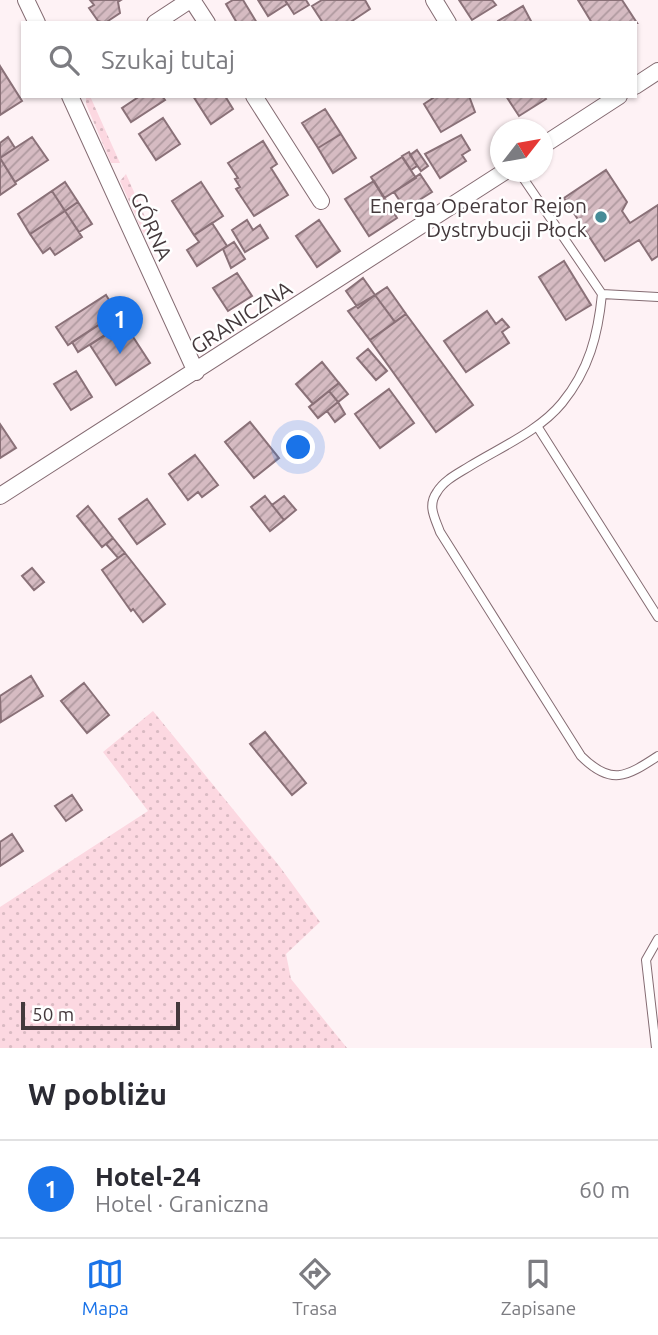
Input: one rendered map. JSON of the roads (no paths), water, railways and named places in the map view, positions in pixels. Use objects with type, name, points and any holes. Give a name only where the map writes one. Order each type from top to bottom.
[{"type":"street","points":[[26,0],[36,21]]},
{"type":"street","points":[[158,21],[191,0],[205,21]]},
{"type":"street","points":[[434,0],[447,21]]},
{"type":"street","points":[[637,85],[658,71]]},
{"type":"street","name":"GÓRNA","points":[[71,98],[196,372]]},
{"type":"street","points":[[255,98],[321,201]]},
{"type":"street","points":[[553,139],[616,98]]},
{"type":"street","name":"GRANICZNA","points":[[0,496],[490,181]]},
{"type":"lane","points":[[526,182],[602,295],[599,331],[586,368],[561,404],[537,426],[452,477],[436,492],[431,510],[440,532],[581,756],[596,771],[614,776],[632,773],[658,757]]},
{"type":"lane","points":[[602,295],[658,296]]},
{"type":"lane","points":[[537,426],[658,617]]},
{"type":"lane","points":[[656,1048],[646,960],[658,939]]},
{"type":"place","name":"Energa Operator Rejon Dystrybucji Płock","points":[[601,217]]},
{"type":"place","name":"Hotel-24","points":[[120,354]]}]
